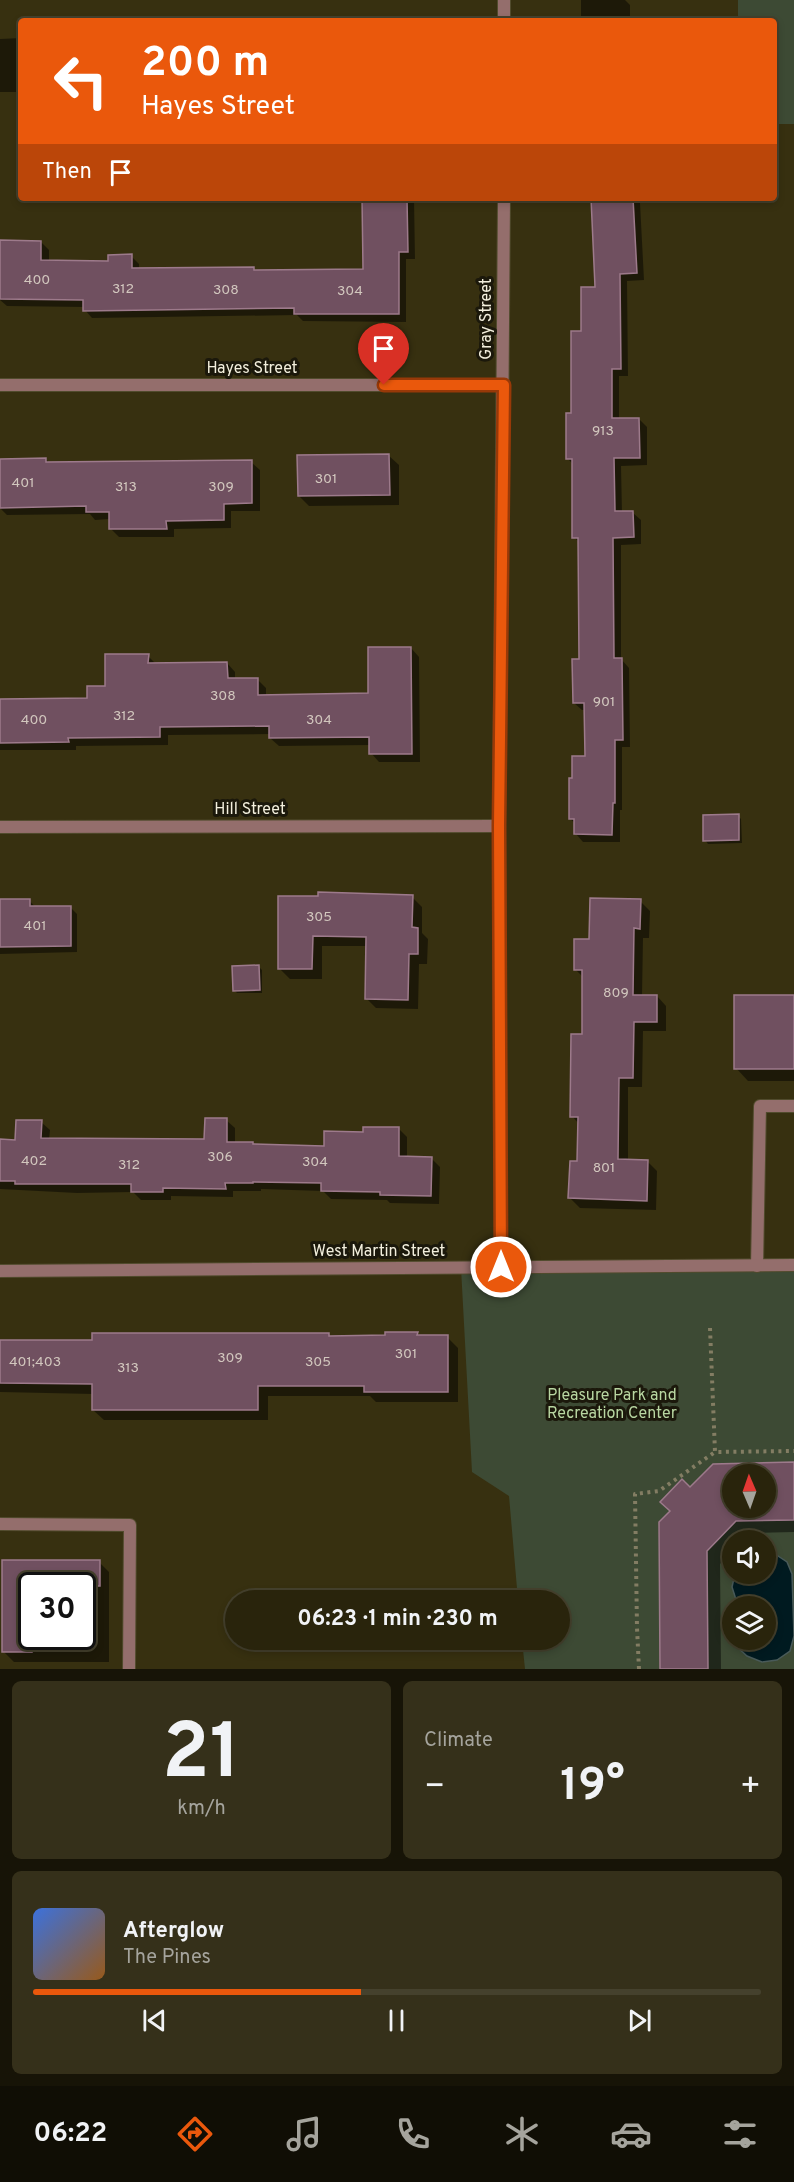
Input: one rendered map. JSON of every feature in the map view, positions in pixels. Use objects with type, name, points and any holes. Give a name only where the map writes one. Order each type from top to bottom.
[{"type":"street","points":[[504,0],[504,18]]},
{"type":"street","name":"Gray Street","points":[[501,1267],[499,826],[504,201]]},
{"type":"street","name":"Hayes Street","points":[[0,385],[504,385]]},
{"type":"street","name":"Hill Street","points":[[0,827],[499,826]]},
{"type":"street","points":[[757,1266],[760,1106],[794,1107]]},
{"type":"street","name":"West Martin Street","points":[[0,1271],[794,1265]]},
{"type":"street","points":[[0,1524],[130,1525],[129,1669]]},
{"type":"path","points":[[710,1328],[715,1452]]},
{"type":"path","points":[[639,1669],[635,1494],[659,1491],[715,1452],[794,1451]]},
{"type":"green space","points":[[738,0],[794,0],[794,124],[777,124],[777,18],[738,18]]},
{"type":"green space","name":"Pleasure Park and Recreation Center","points":[[794,1265],[794,1669],[525,1669],[523,1650],[570,1650],[570,1590],[517,1590],[509,1496],[472,1472],[461,1268]]},
{"type":"water","points":[[776,1555],[787,1562],[792,1574],[794,1636],[790,1651],[777,1660],[762,1662],[747,1656],[740,1650],[776,1650],[776,1596],[735,1596],[733,1584],[776,1584]]},
{"type":"building","points":[[362,201],[407,201],[408,252],[399,252],[399,314],[294,314],[294,308],[83,311],[83,300],[0,299],[0,240],[41,241],[41,260],[108,261],[108,255],[132,254],[132,268],[363,269]]},
{"type":"building","points":[[591,201],[633,201],[637,273],[620,274],[621,369],[612,369],[612,418],[639,418],[640,458],[614,458],[615,511],[633,511],[634,537],[613,538],[614,658],[622,658],[623,740],[615,740],[615,803],[613,803],[612,835],[574,834],[574,819],[569,819],[569,778],[572,778],[572,756],[585,756],[584,703],[573,703],[572,659],[579,659],[578,538],[572,538],[572,459],[566,459],[566,413],[571,413],[571,331],[581,331],[581,287],[595,287]]},
{"type":"building","points":[[389,454],[390,495],[298,496],[297,455]]},
{"type":"building","points":[[46,458],[46,462],[252,460],[252,503],[224,504],[224,520],[166,521],[167,529],[109,529],[109,512],[86,512],[86,506],[0,508],[0,459]]},
{"type":"building","points":[[368,647],[411,647],[412,754],[369,754],[369,737],[269,738],[269,726],[160,727],[160,737],[68,738],[69,742],[0,743],[0,699],[87,698],[87,686],[105,686],[105,654],[149,654],[148,663],[227,662],[228,678],[258,678],[258,695],[368,693]]},
{"type":"building","points":[[739,814],[739,840],[703,841],[703,815]]},
{"type":"building","points":[[318,892],[413,895],[412,927],[418,928],[418,954],[409,954],[408,1000],[365,999],[366,937],[313,936],[312,969],[278,969],[278,896],[318,896]]},
{"type":"building","points":[[590,898],[641,899],[640,929],[634,928],[633,995],[657,995],[657,1022],[634,1022],[633,1078],[619,1078],[618,1159],[648,1160],[647,1201],[568,1198],[570,1161],[577,1161],[578,1117],[570,1117],[571,1034],[582,1034],[582,970],[574,970],[574,939],[589,939]]},
{"type":"building","points":[[0,899],[30,899],[30,906],[71,906],[71,946],[0,947]]},
{"type":"building","points":[[259,965],[260,990],[233,991],[232,966]]},
{"type":"building","points":[[734,995],[794,995],[794,1069],[734,1069]]},
{"type":"building","points":[[205,1118],[227,1118],[227,1142],[253,1142],[253,1144],[324,1146],[324,1131],[363,1132],[363,1127],[399,1127],[399,1156],[432,1157],[431,1196],[321,1191],[321,1183],[225,1183],[226,1189],[163,1188],[163,1192],[131,1192],[131,1184],[15,1184],[15,1181],[0,1181],[0,1139],[15,1140],[16,1120],[42,1120],[41,1138],[204,1139]]},
{"type":"building","points":[[385,1332],[448,1335],[448,1392],[364,1392],[364,1386],[258,1386],[258,1410],[92,1410],[92,1384],[0,1383],[0,1340],[92,1340],[92,1333],[329,1333],[329,1336],[385,1335]]},
{"type":"building","points":[[794,1462],[794,1520],[736,1521],[727,1530],[722,1530],[722,1535],[707,1551],[708,1669],[660,1669],[659,1522],[670,1511],[660,1502],[682,1479],[690,1487],[713,1464]]},
{"type":"building","points":[[2,1560],[100,1560],[100,1586],[96,1586],[96,1572],[18,1572],[18,1650],[32,1650],[32,1652],[2,1652]]},
{"type":"route","points":[[384,385],[504,385],[499,826],[501,1267]]}]
